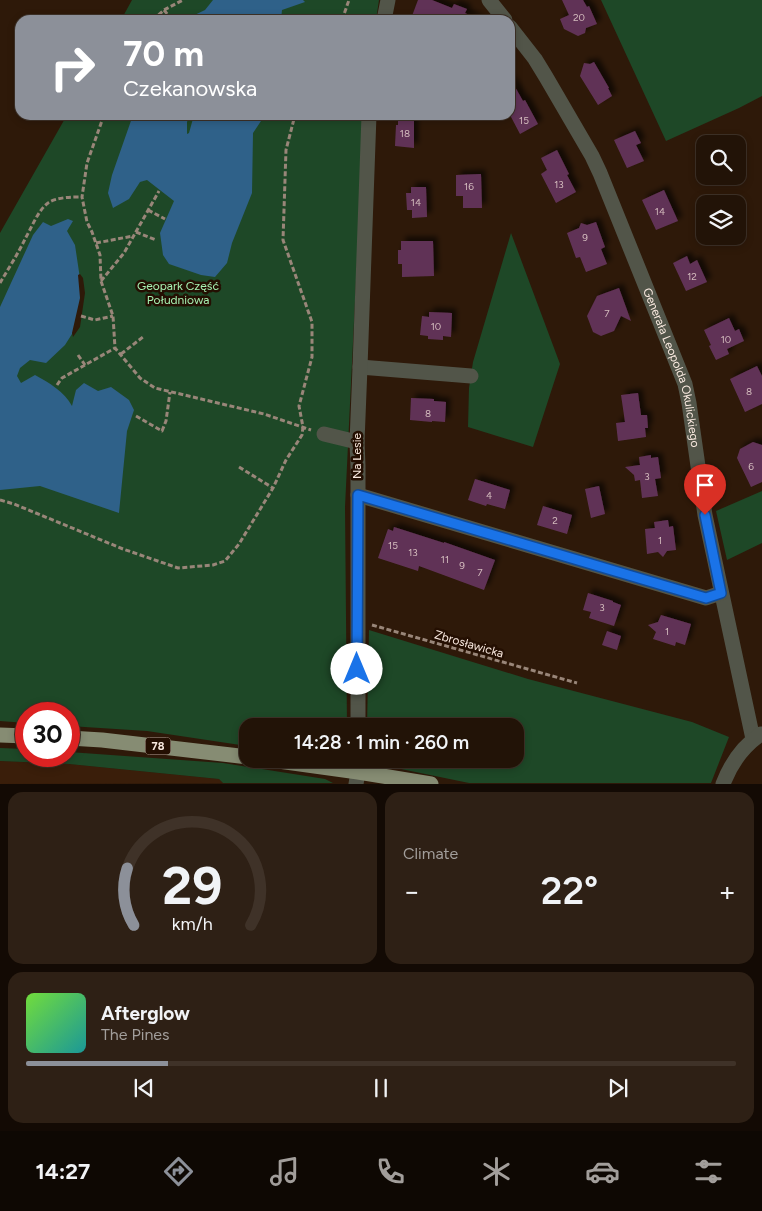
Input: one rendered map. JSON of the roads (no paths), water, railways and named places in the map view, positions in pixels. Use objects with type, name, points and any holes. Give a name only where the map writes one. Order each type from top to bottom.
[{"type":"main road","points":[[0,734],[15,735]]},
{"type":"main road","name":"78","points":[[80,739],[239,756]]},
{"type":"main road","points":[[334,768],[431,784]]},
{"type":"street","points":[[385,15],[388,0]]},
{"type":"street","points":[[489,0],[501,15]]},
{"type":"street","name":"Generała Leopolda Okulickiego","points":[[515,34],[542,71],[592,156],[685,384],[702,498],[721,593],[758,736]]},
{"type":"street","name":"Na Lesie","points":[[358,718],[358,495],[356,442],[368,120]]},
{"type":"street","points":[[360,367],[471,376]]},
{"type":"street","points":[[324,434],[356,442]]},
{"type":"street","points":[[358,495],[706,598],[721,593]]},
{"type":"street","points":[[724,784],[737,756],[758,736]]},
{"type":"water","points":[[213,0],[303,0],[305,2],[282,10],[282,15],[194,15],[205,10]]},
{"type":"water","points":[[131,120],[188,120],[187,134],[193,120],[262,120],[253,133],[252,193],[232,243],[227,263],[215,277],[201,275],[169,264],[163,255],[160,233],[174,201],[147,180],[140,182],[129,199],[113,208],[108,193],[112,175]]},
{"type":"water","points":[[68,219],[73,221],[67,231],[75,245],[82,292],[77,326],[65,345],[46,363],[30,360],[20,368],[17,376],[21,383],[35,375],[51,384],[72,406],[76,390],[84,383],[98,391],[111,387],[129,400],[134,410],[127,431],[119,513],[40,486],[0,490],[0,307],[33,235],[43,222],[51,226]]},
{"type":"park label","name":"Geopark Część Południowa","points":[[178,293]]}]
